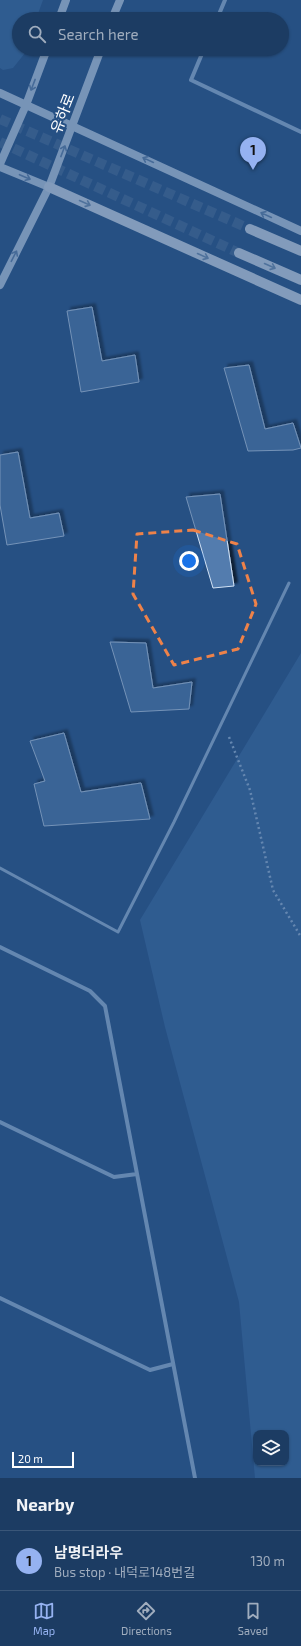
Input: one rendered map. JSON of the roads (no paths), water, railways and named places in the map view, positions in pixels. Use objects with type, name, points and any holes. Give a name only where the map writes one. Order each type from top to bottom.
[{"type":"main road","points":[[62,12],[66,0]]},
{"type":"main road","points":[[115,12],[120,0]]},
{"type":"main road","points":[[0,164],[26,105],[44,56]]},
{"type":"main road","name":"유하로","points":[[0,285],[49,187],[98,56]]},
{"type":"main road","points":[[0,93],[301,231]]},
{"type":"main road","points":[[0,167],[49,187],[301,300]]},
{"type":"main road","points":[[250,229],[301,251]]},
{"type":"main road","points":[[239,253],[301,280]]},
{"type":"street","points":[[220,12],[225,0]]},
{"type":"street","points":[[201,56],[192,80],[301,132]]},
{"type":"street","points":[[0,947],[90,991],[105,1006],[195,1478]]},
{"type":"street","points":[[0,1122],[114,1177],[137,1174]]},
{"type":"street","points":[[0,1298],[150,1370],[173,1364]]},
{"type":"lane","points":[[0,868],[118,932],[174,822],[289,583]]},
{"type":"tunnel","points":[[0,119],[250,229]]},
{"type":"tunnel","points":[[0,142],[239,253]]},
{"type":"place","name":"남명더라우","points":[[253,170]]}]
